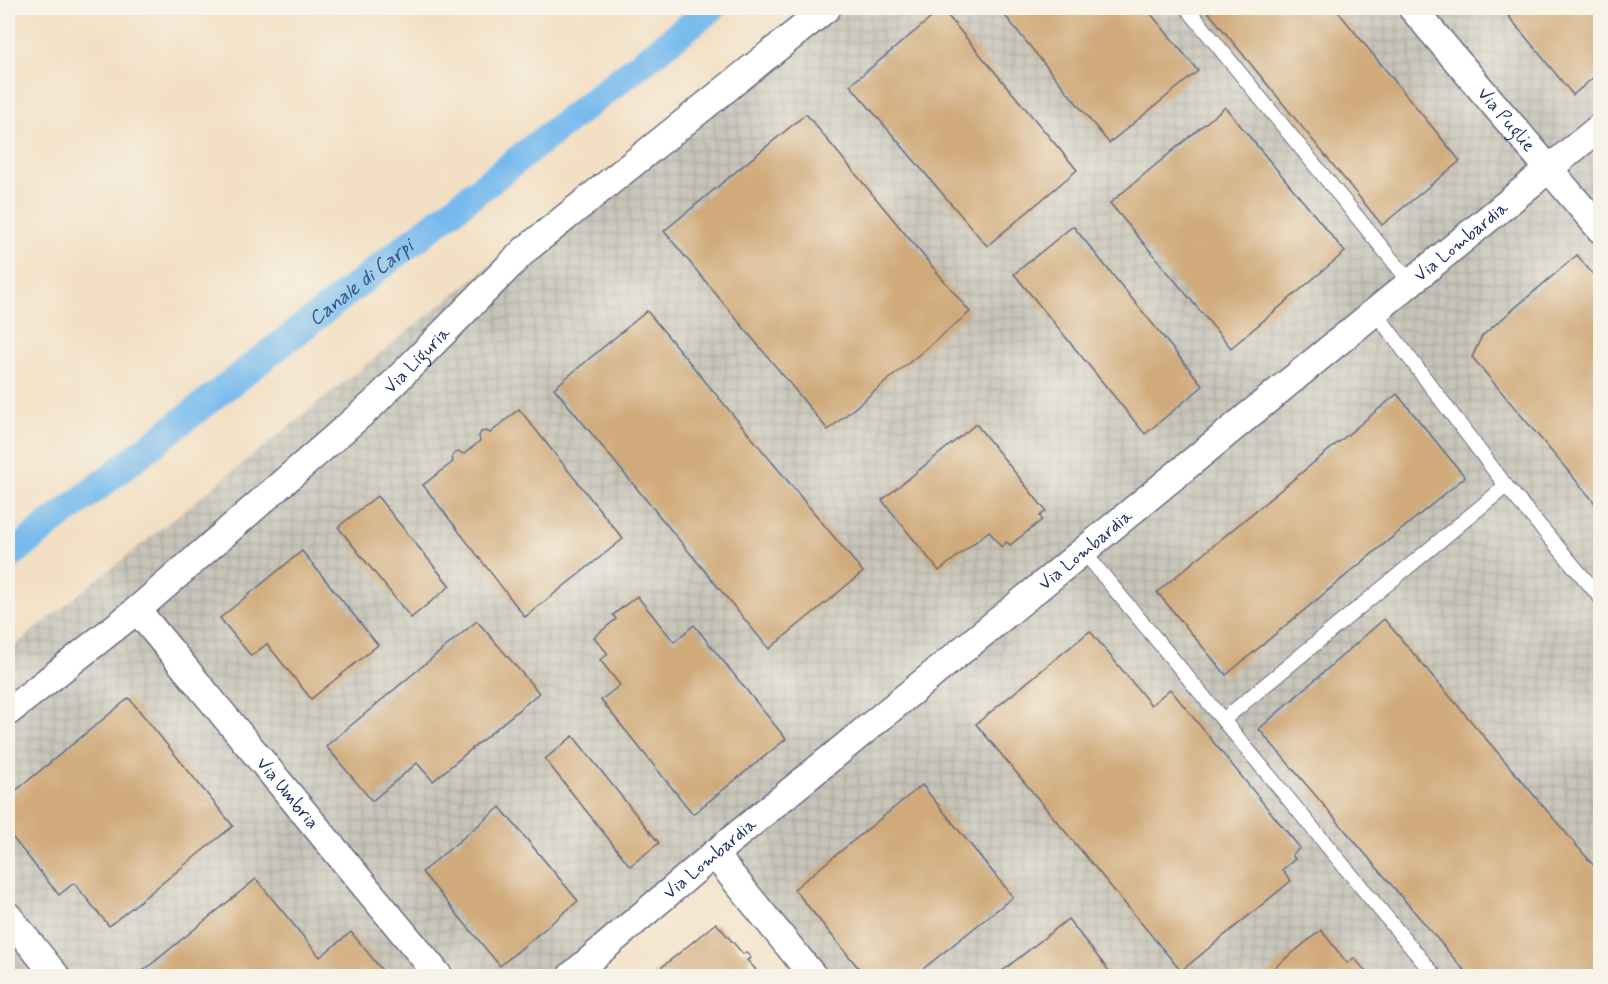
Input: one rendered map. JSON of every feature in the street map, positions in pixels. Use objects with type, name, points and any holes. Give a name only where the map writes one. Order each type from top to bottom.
[{"type":"street","name":"Via Liguria","points":[[8,712],[137,610],[373,404],[525,250],[827,8]]},
{"type":"street","name":"Via Puglie","points":[[1412,8],[1600,229]]},
{"type":"street","name":"Via Lombardia","points":[[571,976],[714,854],[1600,127]]},
{"type":"street","name":"Via Umbria","points":[[137,610],[440,976]]},
{"type":"street","points":[[714,854],[813,976]]},
{"type":"street","points":[[8,916],[56,976]]},
{"type":"lane","points":[[1187,8],[1410,282]]},
{"type":"lane","points":[[1375,312],[1506,486],[1600,597]]},
{"type":"lane","points":[[1223,720],[1506,486]]},
{"type":"lane","points":[[1083,551],[1435,976]]},
{"type":"shaded area","points":[[812,8],[1600,8],[1600,976],[814,976],[716,858],[581,976],[8,976],[8,651]]},
{"type":"building","points":[[1008,8],[1146,8],[1198,71],[1109,143],[1002,12]]},
{"type":"building","points":[[1205,8],[1335,8],[1460,161],[1382,225]]},
{"type":"building","points":[[1502,8],[1600,8],[1600,72],[1573,95]]},
{"type":"building","points":[[942,9],[1077,170],[987,246],[850,85]]},
{"type":"building","points":[[1225,107],[1345,252],[1231,348],[1110,203]]},
{"type":"building","points":[[806,114],[970,312],[828,430],[664,231]]},
{"type":"building","points":[[1073,226],[1203,386],[1145,434],[1014,274]]},
{"type":"building","points":[[1577,255],[1600,283],[1600,314],[1598,316],[1600,319],[1600,509],[1472,357],[1482,336]]},
{"type":"building","points":[[647,311],[863,572],[769,649],[554,388]]},
{"type":"building","points":[[1397,394],[1465,477],[1226,675],[1157,592]]},
{"type":"building","points":[[519,409],[623,539],[525,617],[423,485],[453,462],[452,457],[455,453],[464,454],[480,441],[481,432],[490,433]]},
{"type":"building","points":[[976,424],[1046,511],[1040,516],[1042,520],[1010,545],[1007,542],[1001,547],[989,531],[939,571],[882,500]]},
{"type":"building","points":[[377,496],[450,586],[411,618],[338,527]]},
{"type":"building","points":[[302,551],[378,645],[311,699],[267,644],[251,656],[220,618]]},
{"type":"building","points":[[637,596],[674,642],[694,625],[786,739],[693,814],[601,700],[620,685],[600,660],[608,654],[594,637],[616,619],[613,615]]},
{"type":"building","points":[[1384,619],[1600,873],[1600,976],[1469,976],[1259,729]]},
{"type":"building","points":[[477,621],[539,693],[433,781],[417,763],[372,801],[326,746]]},
{"type":"building","points":[[1090,631],[1151,705],[1170,689],[1300,848],[1292,855],[1295,859],[1282,870],[1291,881],[1181,971],[976,724]]},
{"type":"building","points":[[129,698],[233,826],[109,926],[74,883],[59,895],[8,832],[8,808],[11,805],[8,797]]},
{"type":"building","points":[[573,736],[659,843],[630,866],[545,759]]},
{"type":"building","points":[[922,785],[1013,897],[914,976],[865,976],[794,889]]},
{"type":"building","points":[[500,807],[578,901],[500,966],[422,872]]},
{"type":"building","points":[[256,879],[320,957],[351,932],[385,974],[381,976],[137,976]]},
{"type":"building","points":[[1068,919],[1113,976],[996,976]]},
{"type":"building","points":[[716,923],[743,954],[746,952],[751,958],[747,960],[756,970],[748,976],[651,976]]},
{"type":"building","points":[[1321,930],[1347,963],[1354,958],[1370,976],[1264,976]]},
{"type":"waterway","name":"Canale di Carpi","points":[[8,557],[712,8]]}]
